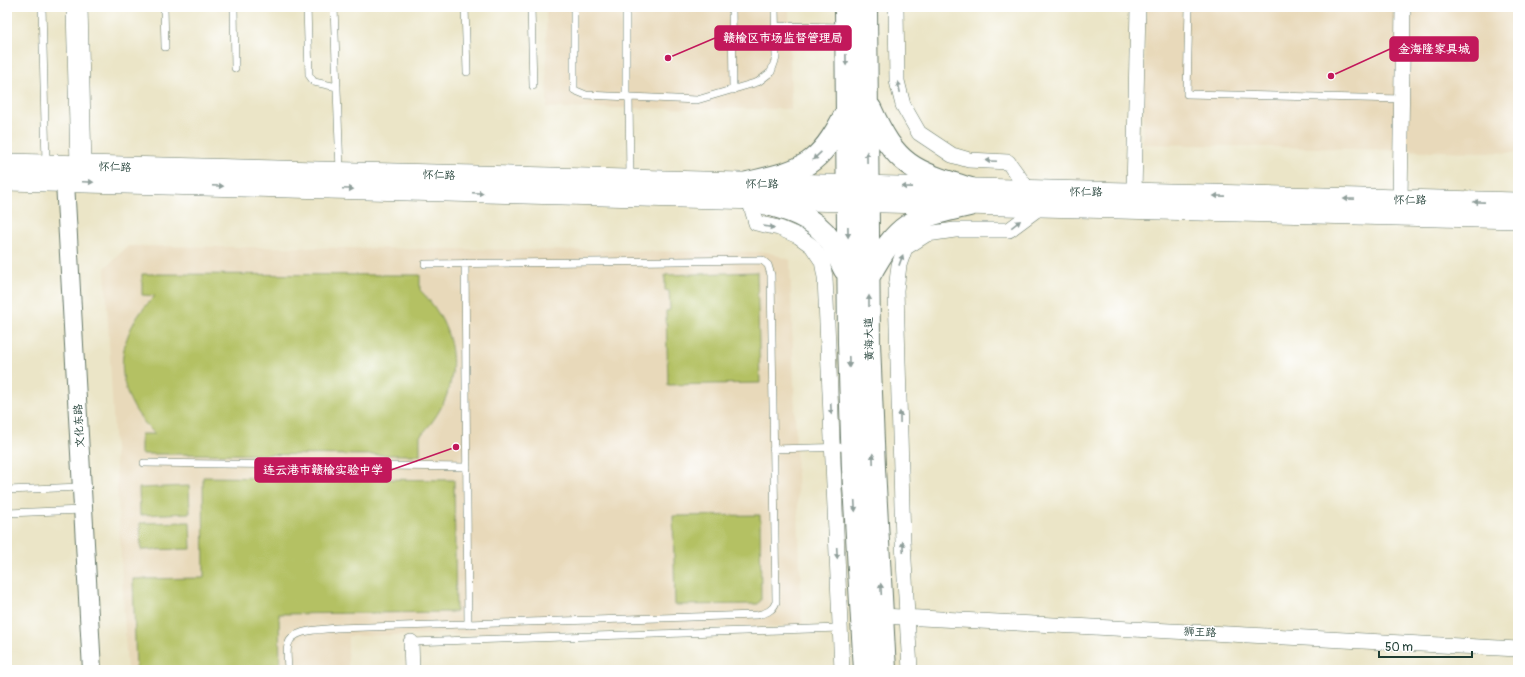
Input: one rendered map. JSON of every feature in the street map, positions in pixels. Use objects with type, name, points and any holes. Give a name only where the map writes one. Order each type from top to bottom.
[{"type":"main road","points":[[65,7],[72,171]]},
{"type":"main road","points":[[72,171],[77,7]]},
{"type":"main road","name":"黄海大道","points":[[866,7],[867,100],[858,194],[858,277],[874,468],[885,670]]},
{"type":"main road","name":"黄海大道","points":[[846,17],[846,112],[858,194]]},
{"type":"main road","points":[[867,100],[883,135],[896,153],[909,165],[970,197]]},
{"type":"main road","points":[[748,191],[801,169],[811,162],[826,148],[834,137],[846,112]]},
{"type":"main road","name":"怀仁路","points":[[7,164],[46,165],[72,171],[1034,199],[1518,218]]},
{"type":"main road","name":"怀仁路","points":[[7,180],[72,171],[340,173],[630,180],[748,191]]},
{"type":"main road","points":[[748,191],[807,218],[821,229],[831,240],[858,277],[884,250],[891,239],[904,227],[918,219],[936,213],[970,197]]},
{"type":"main road","name":"怀仁路","points":[[1034,199],[1134,193],[1518,203]]},
{"type":"main road","name":"黄海大道","points":[[858,277],[842,447],[864,670]]},
{"type":"street","points":[[896,7],[897,82],[903,105],[919,133],[952,155],[969,160],[1008,162],[1034,199],[1009,230],[955,230],[928,234],[906,248],[899,265],[896,290],[903,542],[910,670]]},
{"type":"street","points":[[1134,193],[1138,7]]},
{"type":"street","points":[[1400,200],[1403,7]]},
{"type":"street","name":"文化东路","points":[[72,171],[82,487],[92,670]]},
{"type":"street","points":[[748,191],[756,223],[779,228],[798,236],[812,246],[822,261],[825,277],[842,447],[840,628],[842,670]]},
{"type":"street","name":"狮王路","points":[[882,616],[1518,649]]},
{"type":"street","points":[[411,642],[412,670]]},
{"type":"lane","points":[[42,7],[46,165]]},
{"type":"lane","points":[[164,7],[165,47]]},
{"type":"lane","points":[[234,7],[235,68]]},
{"type":"lane","points":[[307,7],[309,75],[314,82],[337,87]]},
{"type":"lane","points":[[334,7],[340,173]]},
{"type":"lane","points":[[465,7],[467,72]]},
{"type":"lane","points":[[531,7],[533,86]]},
{"type":"lane","points":[[574,7],[574,90],[586,95],[697,100],[758,82],[771,72],[776,58],[775,7]]},
{"type":"lane","points":[[626,7],[630,180]]},
{"type":"lane","points":[[732,7],[733,90]]},
{"type":"lane","points":[[1189,7],[1187,94],[1402,98]]},
{"type":"lane","points":[[775,26],[846,17]]},
{"type":"lane","points":[[288,670],[288,644],[292,637],[304,631],[336,628],[757,615],[766,613],[774,607],[776,602],[771,276],[768,265],[762,260],[425,264]]},
{"type":"lane","points":[[465,263],[468,625]]},
{"type":"lane","points":[[773,449],[842,447]]},
{"type":"lane","points":[[144,463],[467,467]]},
{"type":"lane","points":[[7,490],[82,487]]},
{"type":"lane","points":[[7,513],[83,510]]},
{"type":"lane","points":[[411,642],[840,628]]},
{"type":"shaded area","points":[[546,7],[789,7],[791,109],[547,108]]},
{"type":"shaded area","points":[[1146,7],[1518,7],[1518,153],[1143,144]]},
{"type":"shaded area","points":[[128,246],[767,252],[790,260],[802,626],[348,636],[348,670],[127,670],[105,268]]},
{"type":"green space","points":[[757,272],[760,383],[668,385],[666,311],[670,310],[669,291],[665,290],[665,275]]},
{"type":"green space","points":[[142,274],[420,275],[420,290],[434,307],[445,326],[451,344],[453,363],[450,382],[444,401],[434,419],[420,436],[420,455],[141,454],[141,434],[155,434],[141,418],[130,400],[124,383],[122,365],[125,347],[131,329],[141,312],[155,296],[142,295]]},
{"type":"green space","points":[[203,477],[454,480],[456,612],[279,614],[280,669],[136,670],[133,579],[204,578]]},
{"type":"green space","points":[[189,486],[190,513],[140,515],[139,488]]},
{"type":"green space","points":[[760,515],[761,600],[758,604],[675,605],[673,516]]},
{"type":"green space","points":[[190,522],[191,549],[141,550],[140,523]]},
{"type":"place","name":"赣榆区市场监督管理局","points":[[668,58]]},
{"type":"place","name":"金海隆家具城","points":[[1331,76]]},
{"type":"place","name":"连云港市赣榆实验中学","points":[[456,447]]}]
